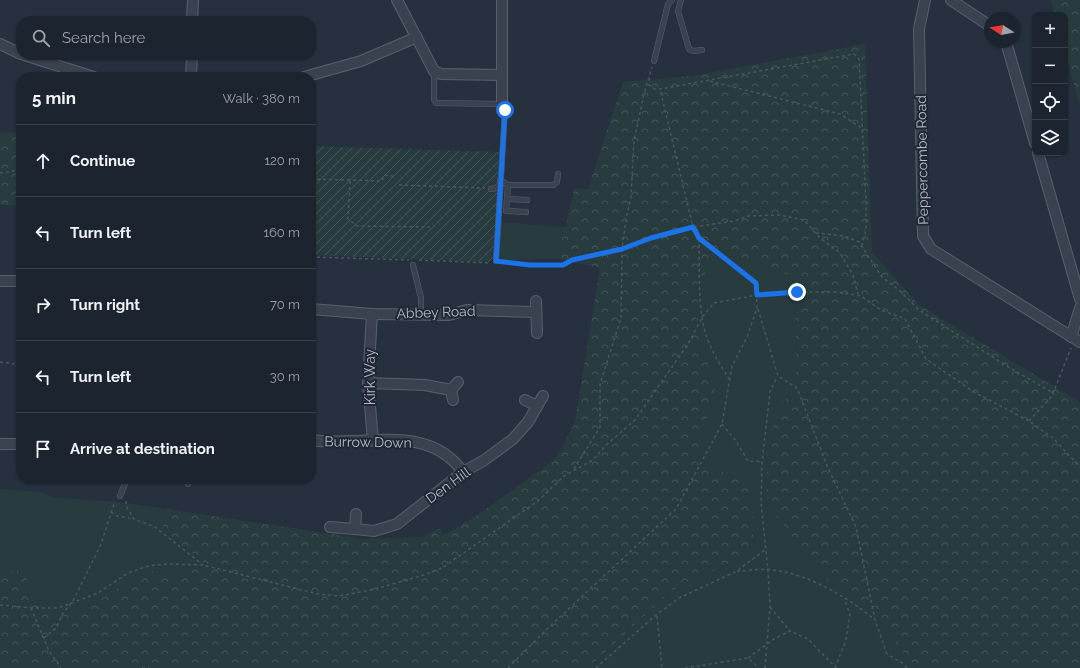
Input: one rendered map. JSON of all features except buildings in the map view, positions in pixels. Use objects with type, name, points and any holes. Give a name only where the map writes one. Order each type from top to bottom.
[{"type":"street","points":[[192,16],[193,0]]},
{"type":"street","points":[[397,0],[434,71],[441,74],[501,75]]},
{"type":"street","points":[[502,0],[502,104]]},
{"type":"street","name":"Peppercombe Road","points":[[925,0],[919,29],[923,236],[931,249],[1075,339]]},
{"type":"street","points":[[951,0],[984,22]]},
{"type":"street","points":[[316,74],[361,61],[417,37]]},
{"type":"street","points":[[0,44],[16,52]]},
{"type":"street","points":[[1008,48],[1032,133]]},
{"type":"street","points":[[39,60],[77,72]]},
{"type":"street","points":[[192,60],[192,72]]},
{"type":"street","points":[[58,72],[60,67]]},
{"type":"street","points":[[1039,156],[1080,299]]},
{"type":"street","points":[[0,281],[16,281]]},
{"type":"street","points":[[536,301],[537,333]]},
{"type":"street","points":[[1075,339],[1080,308]]},
{"type":"street","name":"Abbey Road","points":[[316,309],[372,314],[448,314],[467,310],[536,312]]},
{"type":"street","name":"Kirk Way","points":[[372,314],[368,383],[373,440]]},
{"type":"street","points":[[368,383],[425,385],[454,391]]},
{"type":"street","name":"Den Hill","points":[[330,527],[374,531],[397,524],[463,472],[483,461],[513,439],[528,422],[543,396]]},
{"type":"street","points":[[525,400],[537,406]]},
{"type":"street","name":"Burrow Down","points":[[316,441],[327,442],[402,440],[422,443],[437,448],[448,456],[463,472]]},
{"type":"street","points":[[0,444],[16,444]]},
{"type":"street","points":[[355,529],[356,514]]},
{"type":"lane","points":[[654,61],[668,4],[672,0]]},
{"type":"lane","points":[[682,0],[678,11],[689,49],[693,51],[702,50]]},
{"type":"lane","points":[[434,71],[434,99],[436,103],[502,104],[505,110],[506,122],[500,182],[496,261]]},
{"type":"lane","points":[[500,182],[508,184],[554,185],[557,182],[558,174]]},
{"type":"lane","points":[[492,189],[496,188],[500,182]]},
{"type":"lane","points":[[508,184],[506,211],[526,212]]},
{"type":"lane","points":[[507,199],[527,200]]},
{"type":"lane","points":[[413,265],[421,298],[421,314]]},
{"type":"lane","points":[[120,496],[125,484]]},
{"type":"path","points":[[649,76],[649,85],[655,89],[660,89],[854,54],[859,59],[863,129],[866,230],[862,245]]},
{"type":"path","points":[[573,470],[600,427],[600,384],[621,318],[622,249],[626,218],[631,197],[634,141],[649,76],[654,61]]},
{"type":"path","points":[[708,80],[840,114],[863,129]]},
{"type":"path","points":[[660,89],[693,227],[699,238],[756,283],[757,308],[778,376],[797,388],[828,468],[856,527],[875,620],[887,654],[904,664],[907,668]]},
{"type":"path","points":[[0,172],[16,170]]},
{"type":"path","points":[[316,179],[382,181],[384,175],[393,176]]},
{"type":"path","points":[[350,181],[348,219],[356,226],[430,227]]},
{"type":"path","points":[[399,185],[492,189]]},
{"type":"path","points":[[316,257],[488,263],[496,261],[530,265],[563,265],[583,257],[622,249],[651,238],[693,227],[734,221],[748,216],[779,215],[804,220],[815,233],[840,253],[853,275],[858,295]]},
{"type":"path","points":[[815,233],[850,238],[862,245],[882,277],[900,291],[919,310],[1010,368],[1053,393]]},
{"type":"path","points":[[699,238],[702,316],[706,335],[718,362],[729,379]]},
{"type":"path","points":[[0,606],[58,608],[73,601],[98,593],[128,573],[148,566],[167,564],[202,565],[318,594],[339,596],[371,590],[442,568],[538,501],[573,470],[593,460],[605,446],[635,420],[688,344],[702,316],[714,303],[757,295],[797,292],[837,292],[858,295],[882,310],[905,318],[926,359],[974,392],[1029,421],[1053,438],[1080,467]]},
{"type":"path","points":[[508,668],[676,509],[722,424],[732,366],[747,337],[757,308]]},
{"type":"path","points":[[1029,421],[1053,393],[1075,339]]},
{"type":"path","points":[[0,362],[16,364]]},
{"type":"path","points":[[765,668],[770,607],[768,570],[761,504],[762,462],[770,392],[778,376]]},
{"type":"path","points":[[722,424],[736,441],[748,461],[762,462]]},
{"type":"path","points":[[44,638],[56,628],[63,613],[73,601],[101,544],[116,498],[120,496],[125,500],[126,506],[134,519]]},
{"type":"path","points":[[111,512],[117,516],[134,519],[155,527],[202,565]]},
{"type":"path","points":[[596,668],[656,615],[680,598],[737,571],[766,549]]},
{"type":"path","points":[[737,571],[768,570],[803,578],[825,588],[860,608],[875,620]]},
{"type":"path","points":[[770,607],[790,631],[808,639],[835,667],[846,640],[850,614],[844,599]]},
{"type":"path","points":[[31,608],[49,651],[61,668]]},
{"type":"path","points":[[656,615],[662,668]]},
{"type":"path","points":[[685,668],[748,658],[766,644],[790,631]]},
{"type":"path","points":[[748,658],[759,668]]},
{"type":"path","points":[[142,668],[149,668]]},
{"type":"green space","points":[[1050,0],[1080,0],[1080,106],[1068,63],[1068,12],[1054,12]]},
{"type":"green space","points":[[865,44],[872,252],[919,305],[1080,402],[1080,668],[917,668],[862,602],[831,585],[766,503],[768,446],[780,402],[802,393],[796,378],[795,277],[723,251],[697,284],[699,340],[716,385],[695,462],[751,482],[754,552],[672,590],[588,668],[0,668],[0,574],[22,570],[39,605],[75,615],[146,571],[180,575],[207,565],[162,529],[167,509],[364,539],[420,537],[440,528],[443,535],[475,517],[554,460],[575,422],[600,268],[560,259],[563,227],[566,227],[574,189],[588,189],[623,82],[692,76]]},
{"type":"green space","points":[[0,132],[16,133],[16,206],[0,205]]},
{"type":"green space","points":[[316,146],[499,152],[498,182],[492,186],[492,191],[499,191],[494,257],[489,262],[316,255]]},
{"type":"green space","points":[[500,222],[563,227],[560,259],[504,260],[500,256]]},
{"type":"green space","points":[[723,251],[795,277],[796,378],[802,394],[831,585],[862,602],[917,668],[588,668],[672,590],[754,552],[751,482],[694,462],[716,385],[699,340],[697,284]]},
{"type":"green space","points":[[0,489],[39,492],[57,498],[120,502],[167,509],[162,529],[207,565],[180,575],[146,571],[75,615],[39,605],[22,570],[0,574]]},
{"type":"route","points":[[505,110],[506,122],[500,184],[496,261],[502,263],[530,265],[563,265],[572,260],[622,249],[651,238],[693,227],[699,238],[756,283],[757,295],[797,292]]}]
